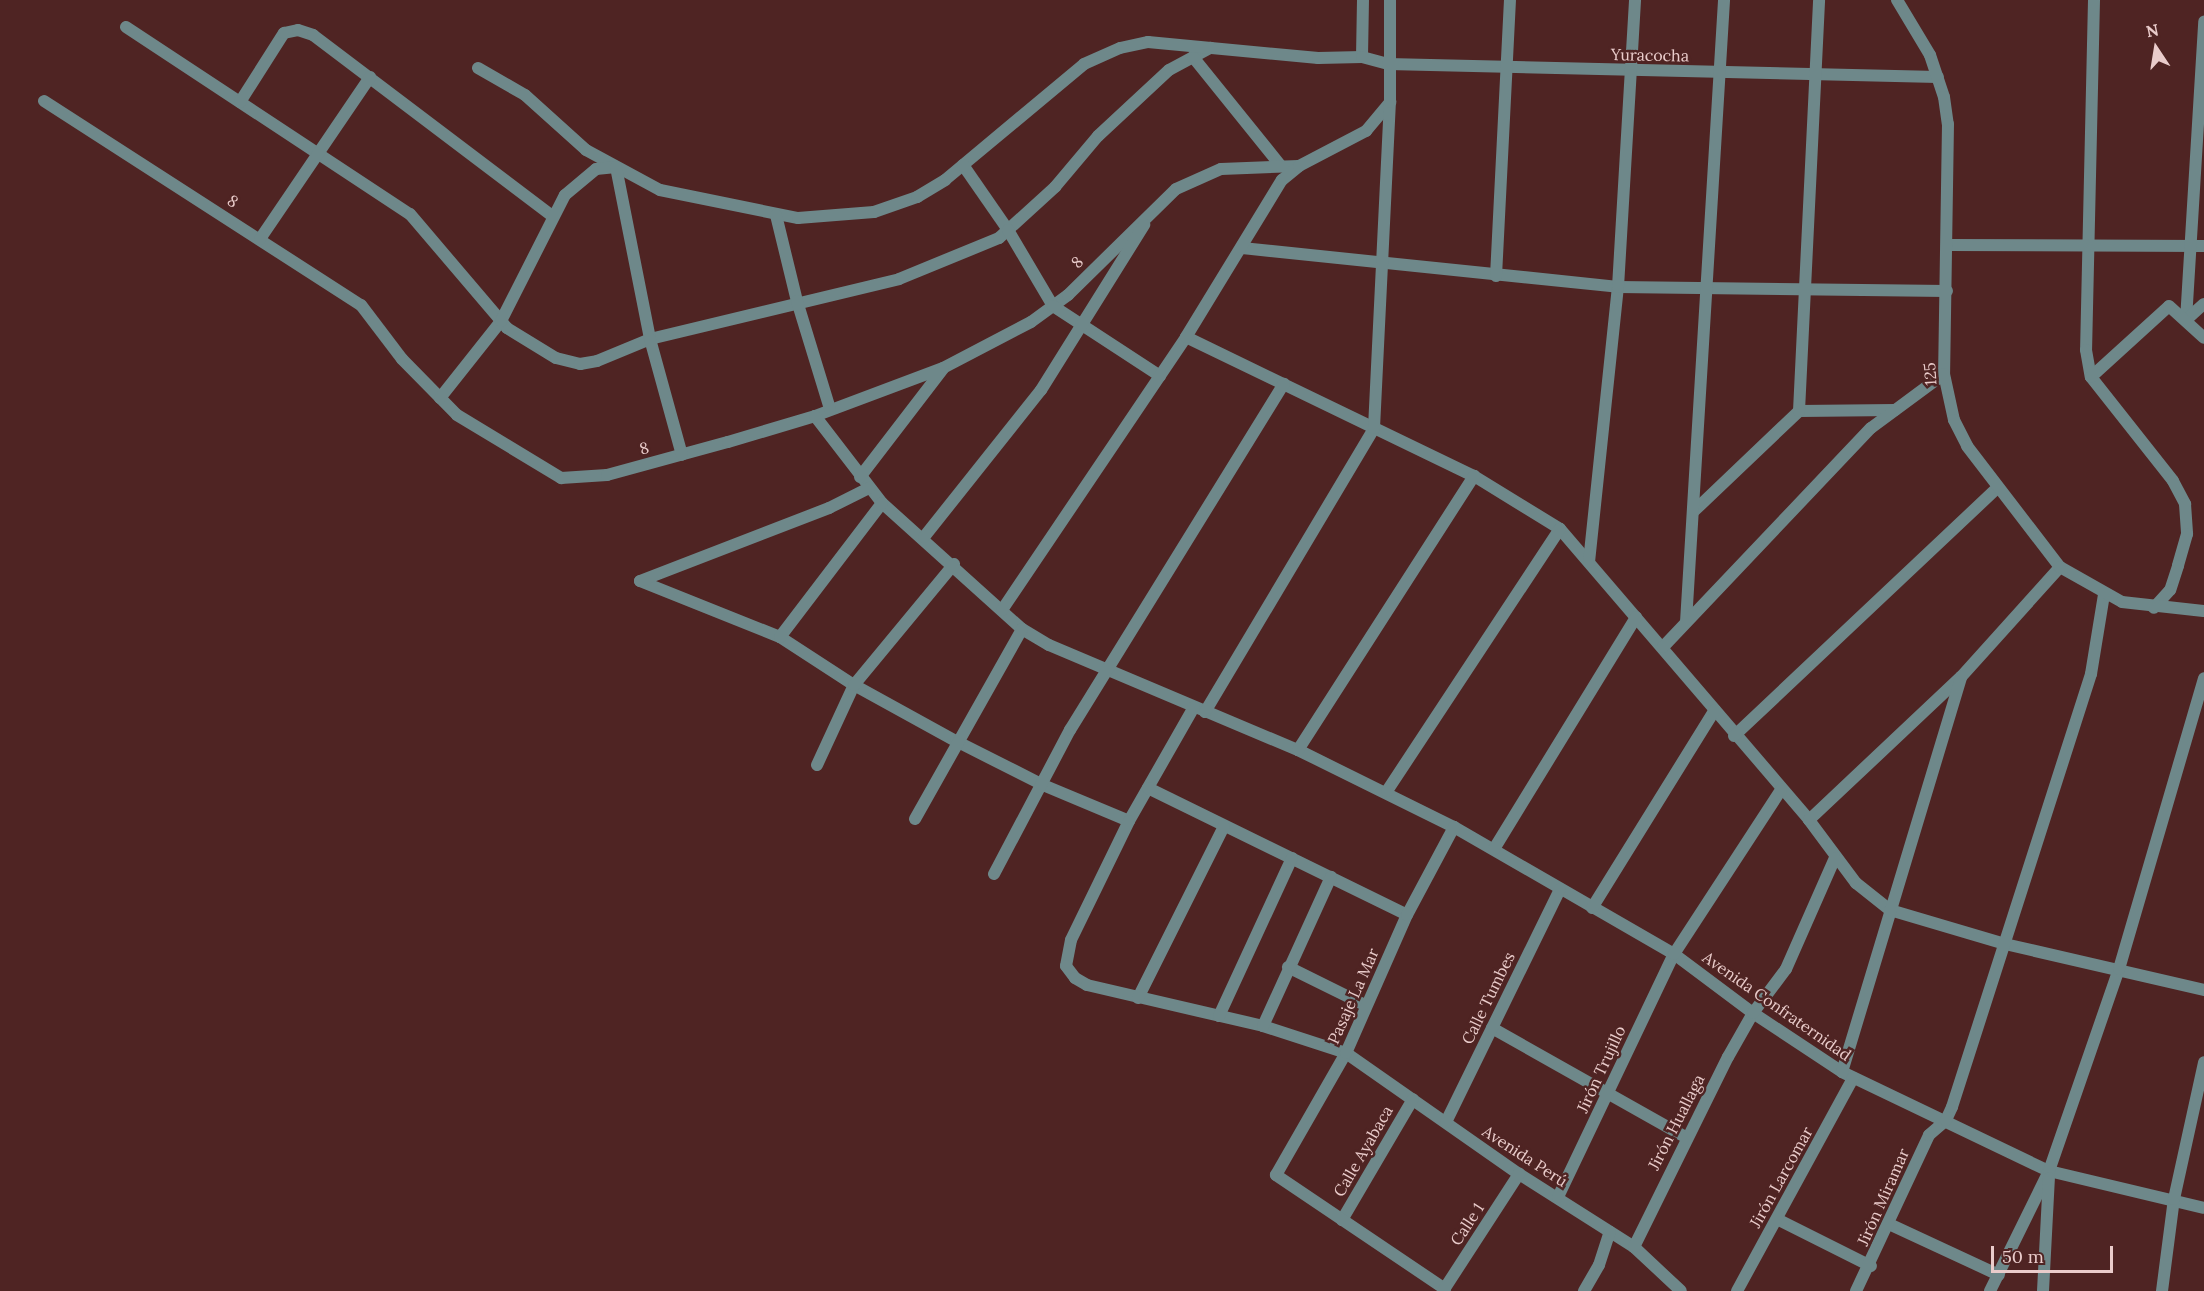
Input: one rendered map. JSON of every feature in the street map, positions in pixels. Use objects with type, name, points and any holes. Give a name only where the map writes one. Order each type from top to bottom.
[{"type":"street","points":[[1362,57],[1363,0]]},
{"type":"street","points":[[869,488],[829,508],[640,581],[780,637],[854,685],[956,741],[1043,785],[1129,821],[1374,428],[1390,102],[1388,64],[1390,0]]},
{"type":"street","points":[[1496,276],[1510,0]]},
{"type":"street","points":[[1589,562],[1618,287],[1635,0]]},
{"type":"street","points":[[1686,622],[1724,0]]},
{"type":"street","points":[[1693,512],[1799,411],[1807,290],[1813,74],[1819,0]]},
{"type":"street","name":"125","points":[[1897,0],[1938,77],[1948,124],[1948,245],[1944,375],[1954,420],[1997,488],[2060,567],[2104,595],[2154,608],[2204,611]]},
{"type":"street","points":[[2094,0],[2086,350],[2091,377],[2173,481],[2184,504],[2187,534],[2178,566],[2170,590],[2154,608]]},
{"type":"street","points":[[2186,320],[2199,142],[2204,22]]},
{"type":"street","points":[[126,27],[410,214],[501,321],[568,363],[597,361],[650,339],[797,301],[899,279],[978,248],[1008,230],[1055,187],[1098,136],[1169,70],[1211,47]]},
{"type":"street","points":[[240,102],[278,39],[290,30],[313,35],[552,216]]},
{"type":"street","name":"Yuracocha","points":[[478,68],[525,94],[586,150],[660,190],[798,218],[874,212],[918,197],[963,165],[1084,64],[1100,56],[1148,42],[1318,58],[1362,57],[1388,64],[1938,77]]},
{"type":"street","points":[[1193,57],[1281,166]]},
{"type":"street","points":[[260,239],[370,77]]},
{"type":"street","name":"8","points":[[44,100],[361,305],[402,359],[440,398],[481,432],[561,478],[586,480],[815,416],[943,368],[1053,306],[1176,189],[1221,169],[1299,166]]},
{"type":"street","points":[[1002,610],[1186,337],[1282,180],[1299,166],[1366,131],[1390,102]]},
{"type":"street","points":[[963,165],[1008,230],[1053,306],[1160,376]]},
{"type":"street","points":[[440,398],[501,321],[552,216],[580,180],[596,169],[616,167],[650,339],[682,455]]},
{"type":"street","points":[[924,537],[1034,399],[1080,322],[1158,204]]},
{"type":"street","points":[[776,215],[797,301],[830,409]]},
{"type":"street","points":[[1948,245],[2204,246]]},
{"type":"street","points":[[1242,248],[1618,287],[1947,291]]},
{"type":"street","points":[[2186,320],[2204,304]]},
{"type":"street","points":[[2091,377],[2166,308],[2173,307],[2204,338]]},
{"type":"street","points":[[1186,337],[1474,476],[1560,529],[1663,647],[1734,736],[1809,820],[1835,858],[1856,883],[1890,910],[2005,944],[2204,990]]},
{"type":"street","points":[[860,477],[943,368]]},
{"type":"street","points":[[1663,647],[1838,461],[1895,410],[1944,375]]},
{"type":"street","points":[[994,874],[1070,730],[1284,384]]},
{"type":"street","points":[[1799,411],[1895,410]]},
{"type":"street","name":"Avenida Confraternidad","points":[[815,416],[882,503],[924,537],[1022,629],[1105,672],[1298,750],[1388,791],[1494,849],[1674,954],[1753,1013],[1847,1075],[1946,1120],[2049,1171],[2204,1208]]},
{"type":"street","points":[[1298,750],[1474,476]]},
{"type":"street","points":[[1734,736],[1997,488]]},
{"type":"street","points":[[780,637],[882,503]]},
{"type":"street","points":[[1388,791],[1560,529]]},
{"type":"street","points":[[818,765],[854,685],[954,564]]},
{"type":"street","points":[[1809,820],[1960,677],[2060,567]]},
{"type":"street","points":[[1946,1120],[2091,674],[2104,595]]},
{"type":"street","points":[[1494,849],[1636,617]]},
{"type":"street","points":[[915,819],[956,741],[1022,629]]},
{"type":"street","name":"Jirón Larcomar","points":[[1737,1291],[1777,1219],[1847,1075],[1890,910],[1960,677]]},
{"type":"street","points":[[1990,1291],[2049,1171],[2119,969],[2204,678]]},
{"type":"street","points":[[1592,908],[1715,710]]},
{"type":"street","points":[[1148,788],[1407,915]]},
{"type":"street","name":"Jirón Trujillo","points":[[1558,1197],[1674,954],[1781,790]]},
{"type":"street","name":"Avenida Perú","points":[[1129,821],[1071,940],[1066,966],[1087,985],[1263,1026],[1346,1053],[1519,1174],[1634,1247],[1681,1291]]},
{"type":"street","points":[[1138,998],[1224,826]]},
{"type":"street","name":"Pasaje La Mar","points":[[1342,1220],[1276,1174],[1346,1053],[1365,1005],[1407,915],[1454,827]]},
{"type":"street","points":[[1219,1016],[1292,858]]},
{"type":"street","name":"Jirón Huallaga","points":[[1634,1247],[1687,1138],[1753,1013],[1786,969],[1835,858]]},
{"type":"street","points":[[1263,1026],[1288,967],[1331,878]]},
{"type":"street","name":"Calle Tumbes","points":[[1446,1122],[1560,889]]},
{"type":"street","points":[[1288,967],[1365,1005]]},
{"type":"street","points":[[1492,1028],[1687,1138]]},
{"type":"street","points":[[2162,1291],[2174,1199],[2204,1062]]},
{"type":"street","name":"Calle Ayabaca","points":[[1342,1220],[1413,1098]]},
{"type":"street","name":"Jirón Miramar","points":[[1856,1291],[1870,1266],[1929,1135],[1946,1120]]},
{"type":"street","points":[[2043,1291],[2049,1171]]},
{"type":"street","name":"Calle 1","points":[[1444,1290],[1519,1174]]},
{"type":"street","points":[[1777,1219],[1870,1266]]},
{"type":"street","points":[[1342,1220],[1444,1290]]},
{"type":"street","points":[[1889,1224],[1999,1275]]},
{"type":"street","points":[[1584,1291],[1599,1265],[1610,1232]]}]
